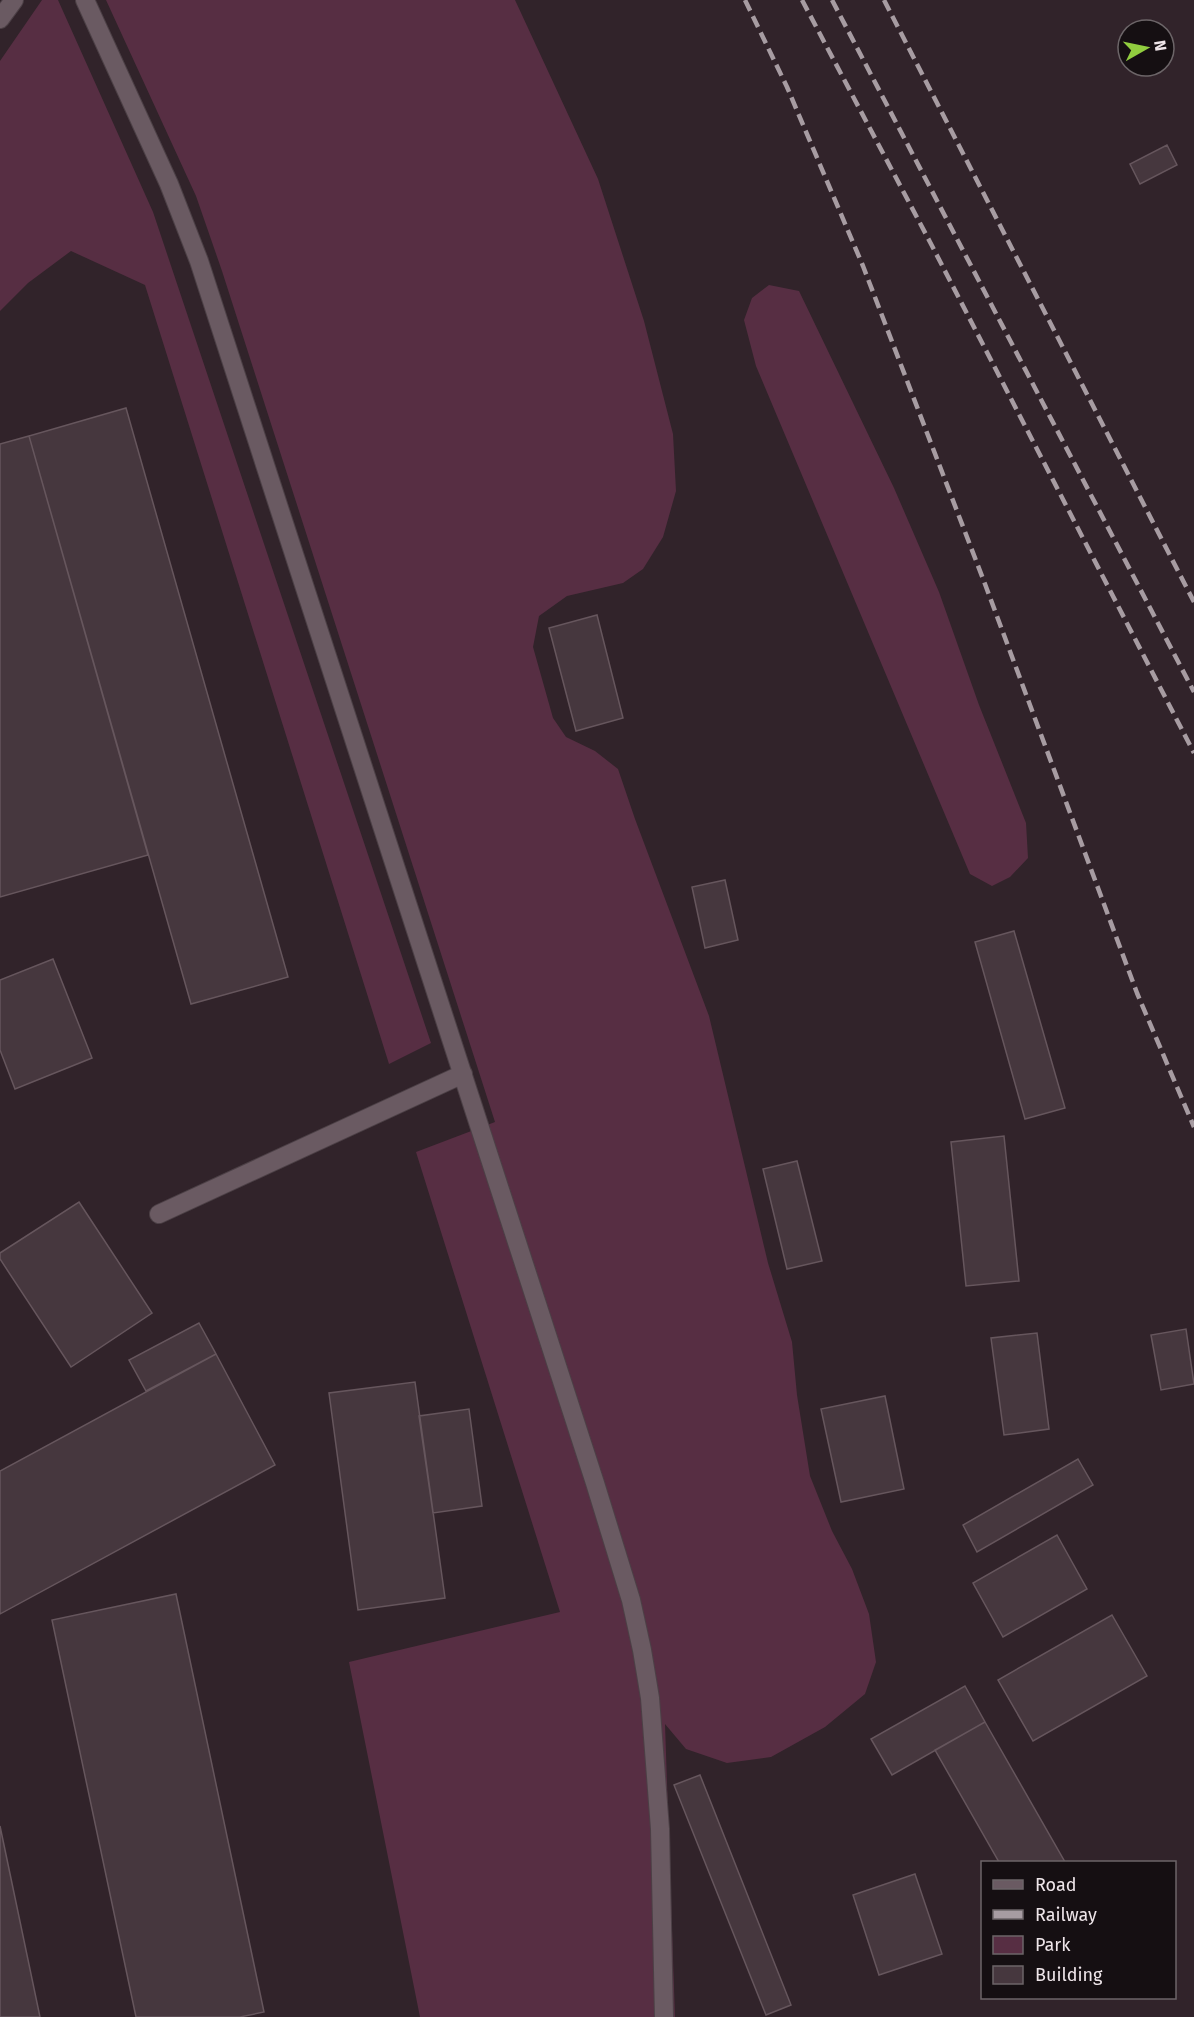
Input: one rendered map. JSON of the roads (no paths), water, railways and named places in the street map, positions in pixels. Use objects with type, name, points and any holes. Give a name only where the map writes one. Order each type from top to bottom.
[{"type":"street","points":[[0,19],[14,0]]},
{"type":"street","points":[[85,0],[169,184],[199,261],[596,1483],[631,1600],[650,1698],[660,1829],[664,2017]]},
{"type":"street","points":[[159,1214],[463,1074]]},
{"type":"railway","points":[[745,0],[787,87],[863,266],[985,584],[1137,993],[1194,1127]]},
{"type":"railway","points":[[802,0],[1194,753]]},
{"type":"railway","points":[[832,0],[1194,692]]},
{"type":"railway","points":[[884,0],[1194,602]]}]
